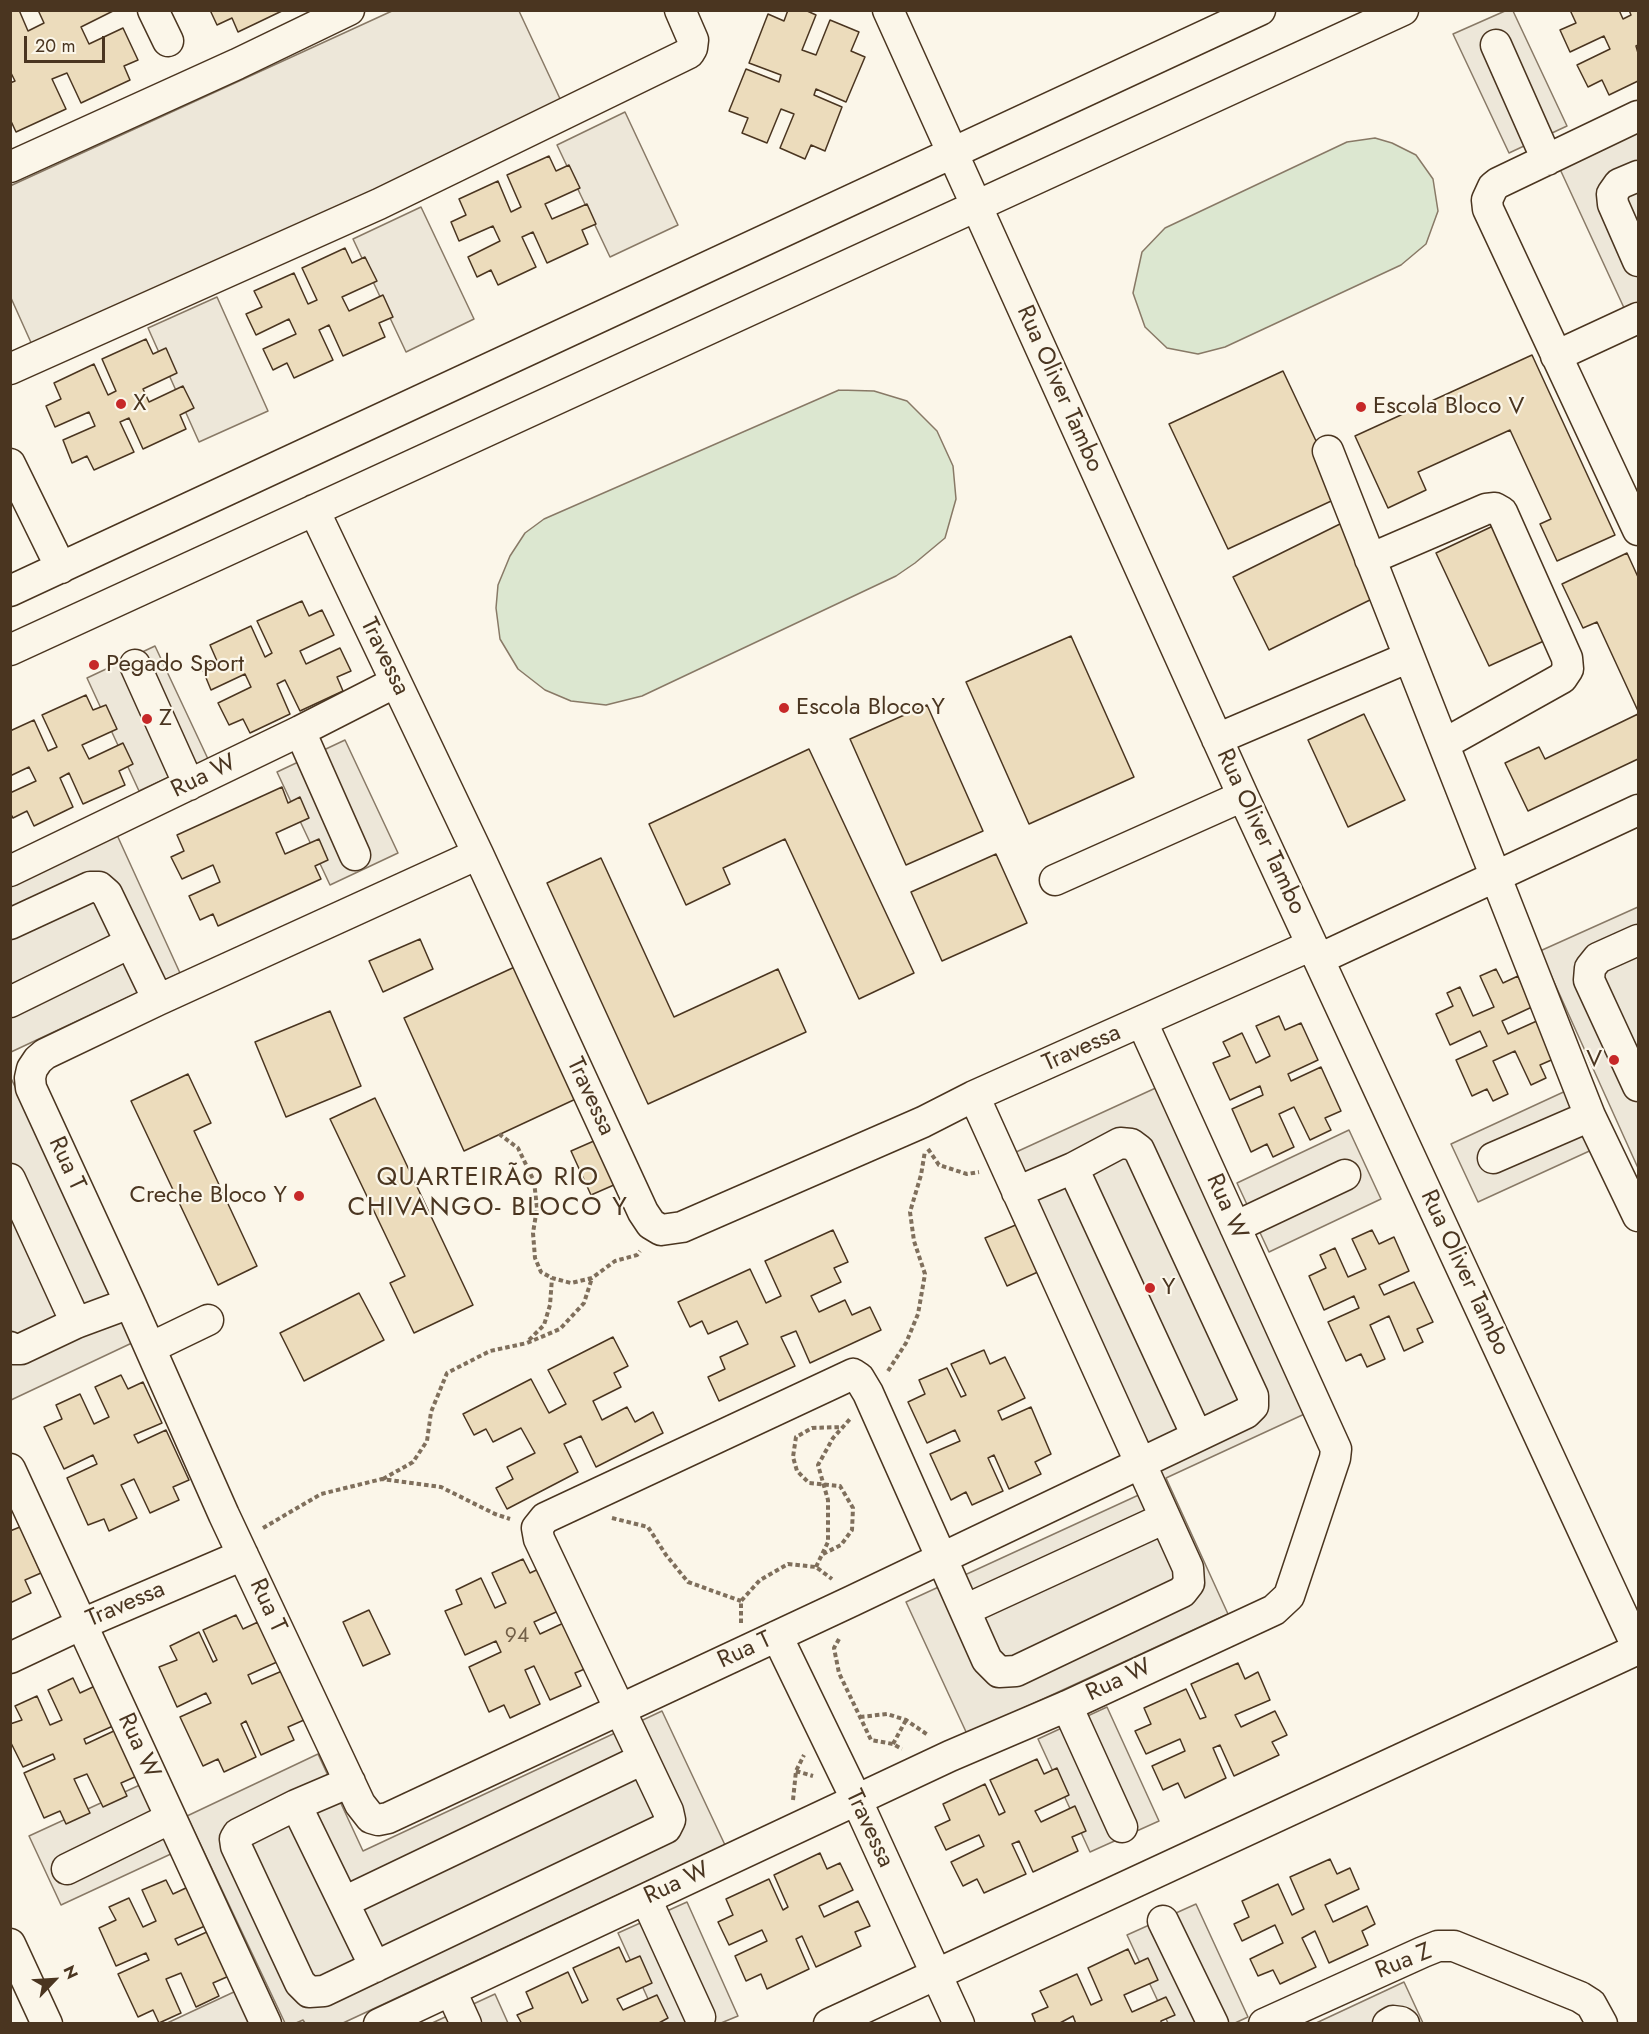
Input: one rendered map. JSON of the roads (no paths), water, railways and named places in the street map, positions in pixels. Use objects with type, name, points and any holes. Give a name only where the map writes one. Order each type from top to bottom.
[{"type":"street","points":[[153,10],[168,41]]},
{"type":"street","points":[[10,167],[226,69],[349,10]]},
{"type":"street","points":[[10,369],[379,204],[689,53],[693,40],[680,10]]},
{"type":"street","name":"Rua Oliver Tambo","points":[[888,10],[1243,796],[1638,1649]]},
{"type":"street","points":[[10,591],[1260,10]]},
{"type":"street","points":[[10,650],[1403,10]]},
{"type":"street","points":[[1496,45],[1547,160]]},
{"type":"street","points":[[1638,116],[1498,183],[1493,187],[1487,200],[1488,209],[1638,531]]},
{"type":"street","points":[[1637,256],[1613,204],[1612,194],[1619,184],[1638,176]]},
{"type":"street","points":[[1556,356],[1638,318]]},
{"type":"street","points":[[1328,451],[1590,1116],[1638,1216]]},
{"type":"street","points":[[10,464],[61,568]]},
{"type":"street","points":[[1370,558],[1486,509],[1495,508],[1502,512],[1567,658],[1568,669],[1562,678],[1444,744]]},
{"type":"street","name":"Travessa","points":[[314,510],[478,854],[644,1212],[651,1224],[662,1230],[682,1227],[923,1122],[974,1096],[1142,1022],[1496,878],[1638,810]]},
{"type":"street","points":[[1217,739],[1409,657]]},
{"type":"street","points":[[135,665],[189,785]]},
{"type":"street","name":"Rua W","points":[[10,871],[396,682]]},
{"type":"street","points":[[300,731],[355,855]]},
{"type":"street","points":[[1055,880],[1243,796]]},
{"type":"street","name":"Rua T","points":[[478,854],[45,1054],[32,1069],[30,1078],[31,1088],[243,1555],[350,1782],[366,1814],[371,1818],[378,1820],[388,1818],[620,1710],[1140,1464],[1246,1413],[1253,1406],[1253,1396],[1139,1150],[1131,1144],[1120,1143],[1073,1168],[1017,1192]]},
{"type":"street","points":[[10,924],[90,886],[99,887],[107,894],[158,1000]]},
{"type":"street","points":[[1638,939],[1598,958],[1590,968],[1589,980],[1638,1086]]},
{"type":"street","points":[[10,1002],[130,943]]},
{"type":"street","name":"Rua W","points":[[379,2024],[950,1756],[1067,1706],[1274,1610],[1285,1602],[1291,1592],[1336,1449],[1142,1022]]},
{"type":"street","points":[[350,1782],[296,1804],[238,1834],[235,1839],[236,1846],[300,1983],[309,1992],[324,1991],[666,1828],[670,1820],[668,1811],[539,1539],[537,1528],[545,1518],[853,1374],[859,1378],[868,1393],[987,1660],[999,1672],[1016,1671],[1182,1592],[1189,1583],[1188,1568],[974,1096]]},
{"type":"street","points":[[1493,1158],[1590,1116]]},
{"type":"street","points":[[1073,1168],[1197,1436]]},
{"type":"street","points":[[1235,1227],[1345,1175]]},
{"type":"street","points":[[10,1179],[76,1323]]},
{"type":"street","points":[[10,1347],[21,1349],[76,1323],[130,1303]]},
{"type":"street","points":[[150,1348],[208,1320]]},
{"type":"street","name":"Rua W","points":[[10,1469],[171,1818],[259,2021]]},
{"type":"street","points":[[965,1610],[1165,1518]]},
{"type":"street","name":"Travessa","points":[[10,1658],[82,1624],[243,1555]]},
{"type":"street","name":"Travessa","points":[[777,1636],[857,1801],[959,2024]]},
{"type":"street","points":[[829,2024],[1638,1649]]},
{"type":"street","points":[[1067,1706],[1122,1827]]},
{"type":"street","points":[[344,1902],[643,1759]]},
{"type":"street","points":[[296,1804],[375,1967]]},
{"type":"street","points":[[67,1869],[171,1818]]},
{"type":"street","points":[[646,1899],[700,2017]]},
{"type":"street","points":[[1163,1921],[1213,2024]]},
{"type":"street","points":[[10,1944],[46,2024]]},
{"type":"street","name":"Rua Z","points":[[1264,2024],[1423,1952],[1438,1946],[1454,1946],[1580,1997],[1591,2004],[1602,2024]]},
{"type":"street","points":[[451,1991],[466,2024]]},
{"type":"street","points":[[1388,2024],[1393,2021],[1404,2024]]},
{"type":"place","name":"X","points":[[121,404]]},
{"type":"place","name":"Escola Bloco V","points":[[1361,407]]},
{"type":"place","name":"Pegado Sport","points":[[94,665]]},
{"type":"place","name":"Escola Bloco Y","points":[[784,708]]},
{"type":"place","name":"Z","points":[[147,719]]},
{"type":"place","name":"V","points":[[1614,1060]]},
{"type":"place","name":"Creche Bloco Y","points":[[299,1196]]},
{"type":"place","name":"Y","points":[[1150,1288]]},
{"type":"district","name":"QUARTEIRÃO RIO CHIVANGO- BLOCO Y","points":[[488,1194]]}]
